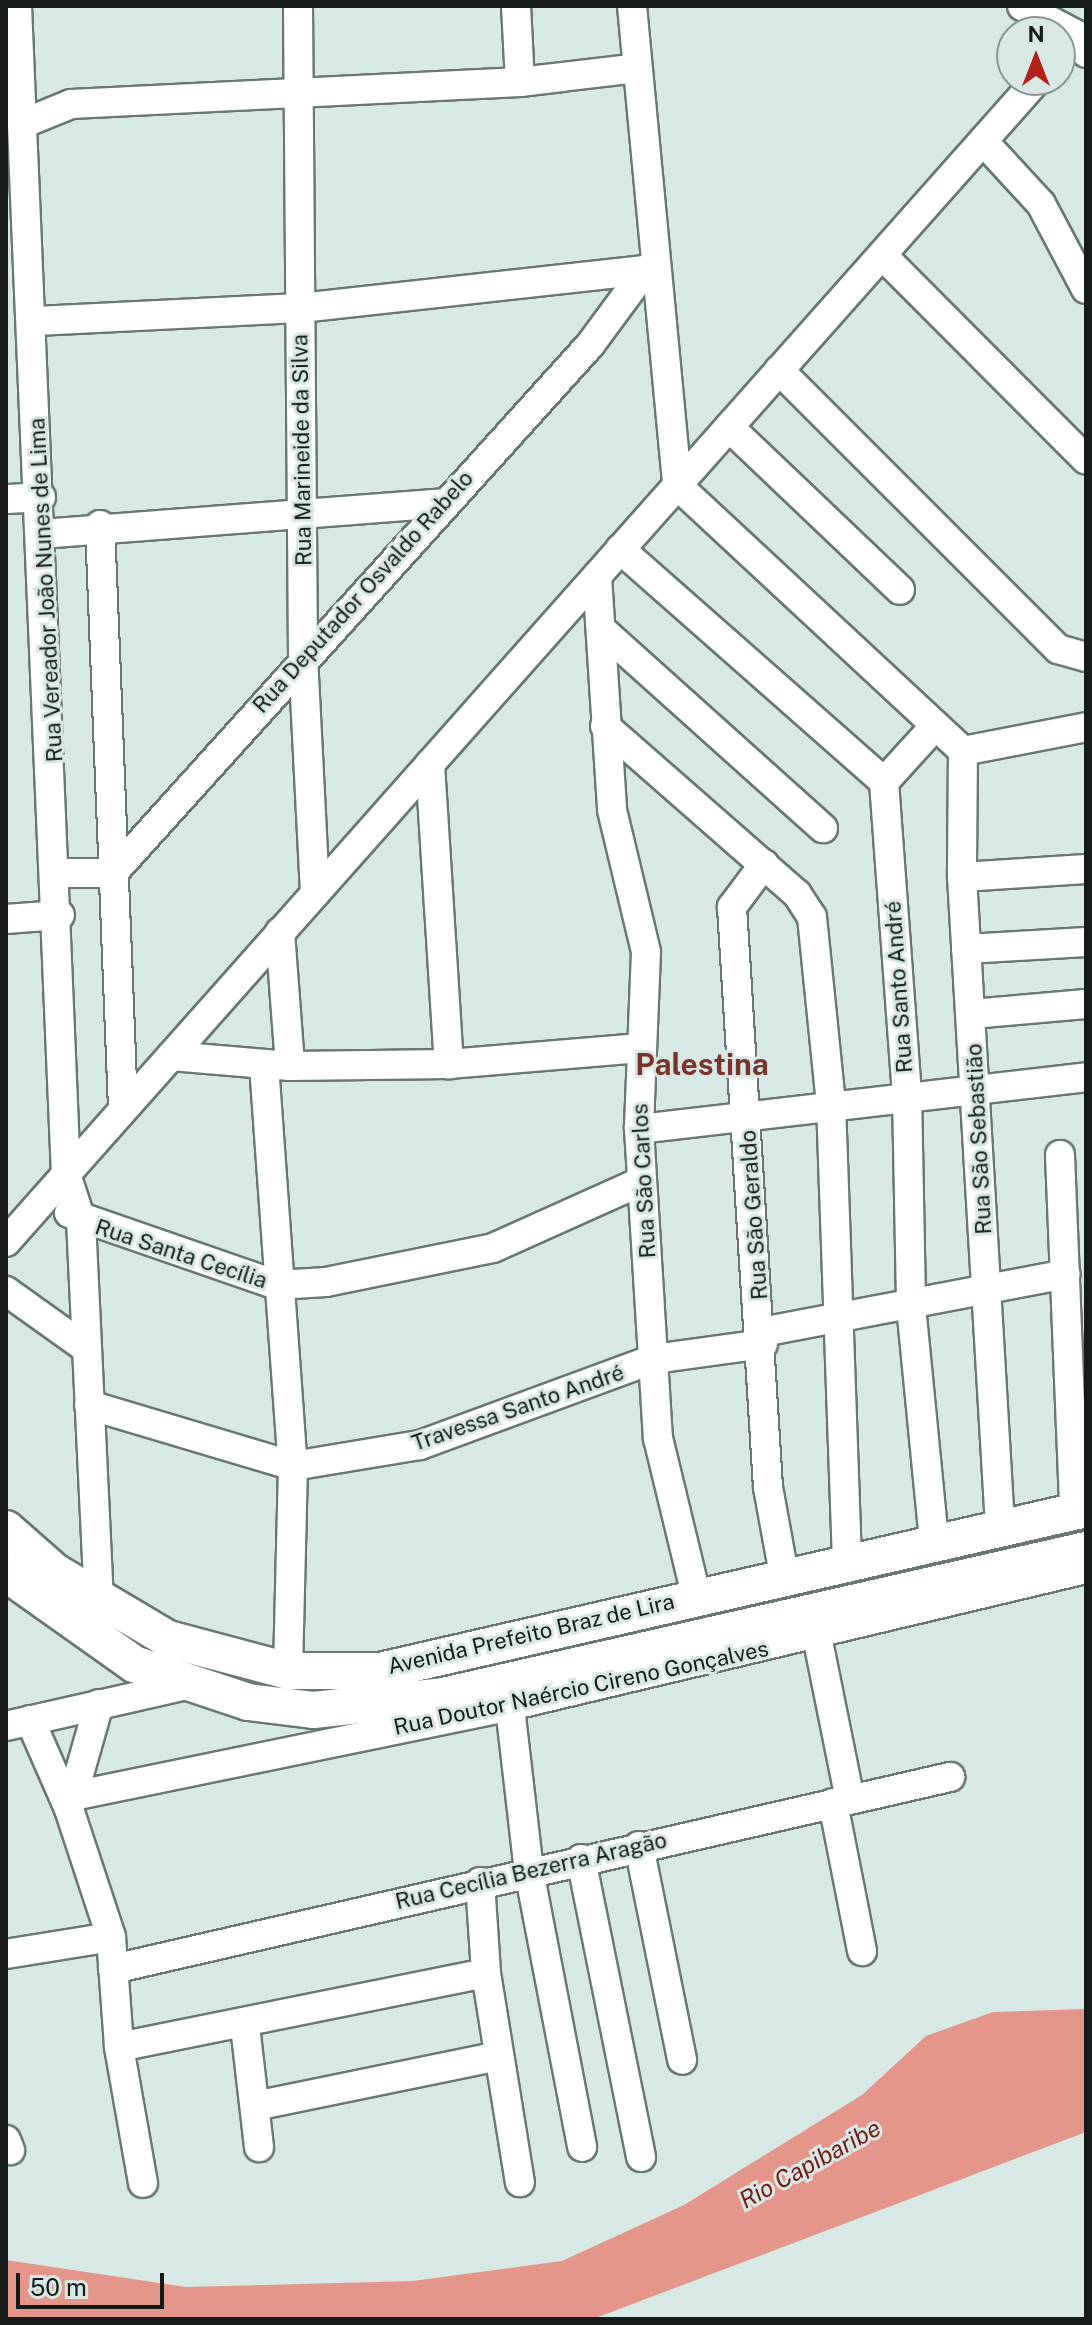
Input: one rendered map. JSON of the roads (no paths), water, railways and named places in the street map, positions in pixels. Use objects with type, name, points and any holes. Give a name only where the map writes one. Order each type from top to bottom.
[{"type":"main road","name":"Avenida Prefeito Braz de Lira","points":[[6,1529],[99,1600],[168,1639],[288,1671],[380,1671],[847,1558],[1080,1510]]},
{"type":"main road","name":"Avenida Prefeito Braz de Lira","points":[[6,1573],[86,1637],[187,1685],[313,1710],[375,1709],[509,1694],[1086,1550]]},
{"type":"street","name":"Rua Vereador João Nunes de Lima","points":[[17,6],[35,321],[59,873],[66,1174],[81,1220],[99,1600]]},
{"type":"street","name":"Rua Marineide da Silva","points":[[298,6],[303,656],[315,894]]},
{"type":"street","points":[[516,6],[520,82]]},
{"type":"street","points":[[632,6],[651,269],[677,485],[963,751],[1086,727]]},
{"type":"street","points":[[1022,6],[1077,42]]},
{"type":"street","points":[[22,124],[71,104],[520,82],[637,68]]},
{"type":"street","points":[[6,1242],[1023,96]]},
{"type":"street","points":[[983,141],[1041,204],[1086,289]]},
{"type":"street","points":[[882,255],[1086,460]]},
{"type":"street","points":[[35,321],[301,308],[651,269]]},
{"type":"street","name":"Rua Deputador Osvaldo Rabelo","points":[[113,873],[303,656],[590,345],[651,269]]},
{"type":"street","points":[[779,370],[1058,649],[1082,658]]},
{"type":"street","points":[[729,427],[900,590]]},
{"type":"street","points":[[6,499],[41,497]]},
{"type":"street","points":[[42,534],[100,525],[443,503]]},
{"type":"street","points":[[100,525],[123,1109]]},
{"type":"street","points":[[620,549],[884,782],[935,726]]},
{"type":"street","name":"Rua São Carlos","points":[[597,576],[605,726],[615,833],[643,918],[639,1129],[661,1469],[696,1595]]},
{"type":"street","points":[[602,630],[823,828]]},
{"type":"street","points":[[605,726],[764,864],[812,917],[831,1103],[835,1321],[847,1558]]},
{"type":"street","name":"Rua São Sebastião","points":[[963,751],[962,877],[978,1086],[1000,1527]]},
{"type":"street","points":[[430,764],[449,1064]]},
{"type":"street","name":"Rua Santo André","points":[[884,782],[907,1093],[911,1306],[934,1542]]},
{"type":"street","name":"Rua São Geraldo","points":[[764,864],[732,907],[762,1338],[768,1487],[784,1575]]},
{"type":"street","points":[[962,877],[1086,869]]},
{"type":"street","points":[[59,873],[113,873]]},
{"type":"street","points":[[6,919],[60,915]]},
{"type":"street","points":[[280,932],[277,1285],[293,1466],[288,1671]]},
{"type":"street","points":[[966,949],[1086,942]]},
{"type":"street","points":[[972,1014],[1086,1004]]},
{"type":"street","points":[[171,1056],[277,1066],[449,1064],[640,1048]]},
{"type":"street","points":[[639,1129],[747,1118],[907,1093],[1086,1077]]},
{"type":"street","points":[[1060,1155],[1080,1510]]},
{"type":"street","name":"Rua Santa Cecília","points":[[44,1199],[81,1220],[277,1285],[383,1274],[493,1248],[642,1181]]},
{"type":"street","name":"Travessa Santo André","points":[[89,1405],[293,1466],[420,1445],[654,1359],[1065,1274]]},
{"type":"street","points":[[6,1291],[86,1348]]},
{"type":"street","name":"Rua Doutor Naércio Cireno Gonçalves","points":[[71,1803],[509,1694],[817,1636],[1086,1569]]},
{"type":"street","points":[[817,1636],[862,1951]]},
{"type":"street","points":[[143,2183],[119,2047],[111,1937],[71,1803],[18,1723],[187,1685]]},
{"type":"street","points":[[509,1694],[529,1871],[582,2147]]},
{"type":"street","points":[[71,1803],[99,1704]]},
{"type":"street","name":"Rua Cecília Bezerra Aragão","points":[[113,1969],[480,1882],[950,1777]]},
{"type":"street","points":[[639,1846],[682,2060]]},
{"type":"street","points":[[581,1859],[641,2157]]},
{"type":"street","points":[[480,1882],[486,1973],[520,2182]]},
{"type":"street","points":[[6,1954],[111,1937]]},
{"type":"street","points":[[119,2047],[245,2026],[486,1973]]},
{"type":"street","points":[[245,2026],[259,2147]]},
{"type":"street","points":[[255,2106],[499,2056]]},
{"type":"water","name":"Rio Capibaribe","points":[[1086,2009],[1086,2132],[593,2319],[6,2319],[6,2260],[186,2287],[413,2281],[562,2261],[684,2205],[862,2095],[926,2036],[993,2012]]},
{"type":"district","name":"Palestina","points":[[702,1064]]}]
